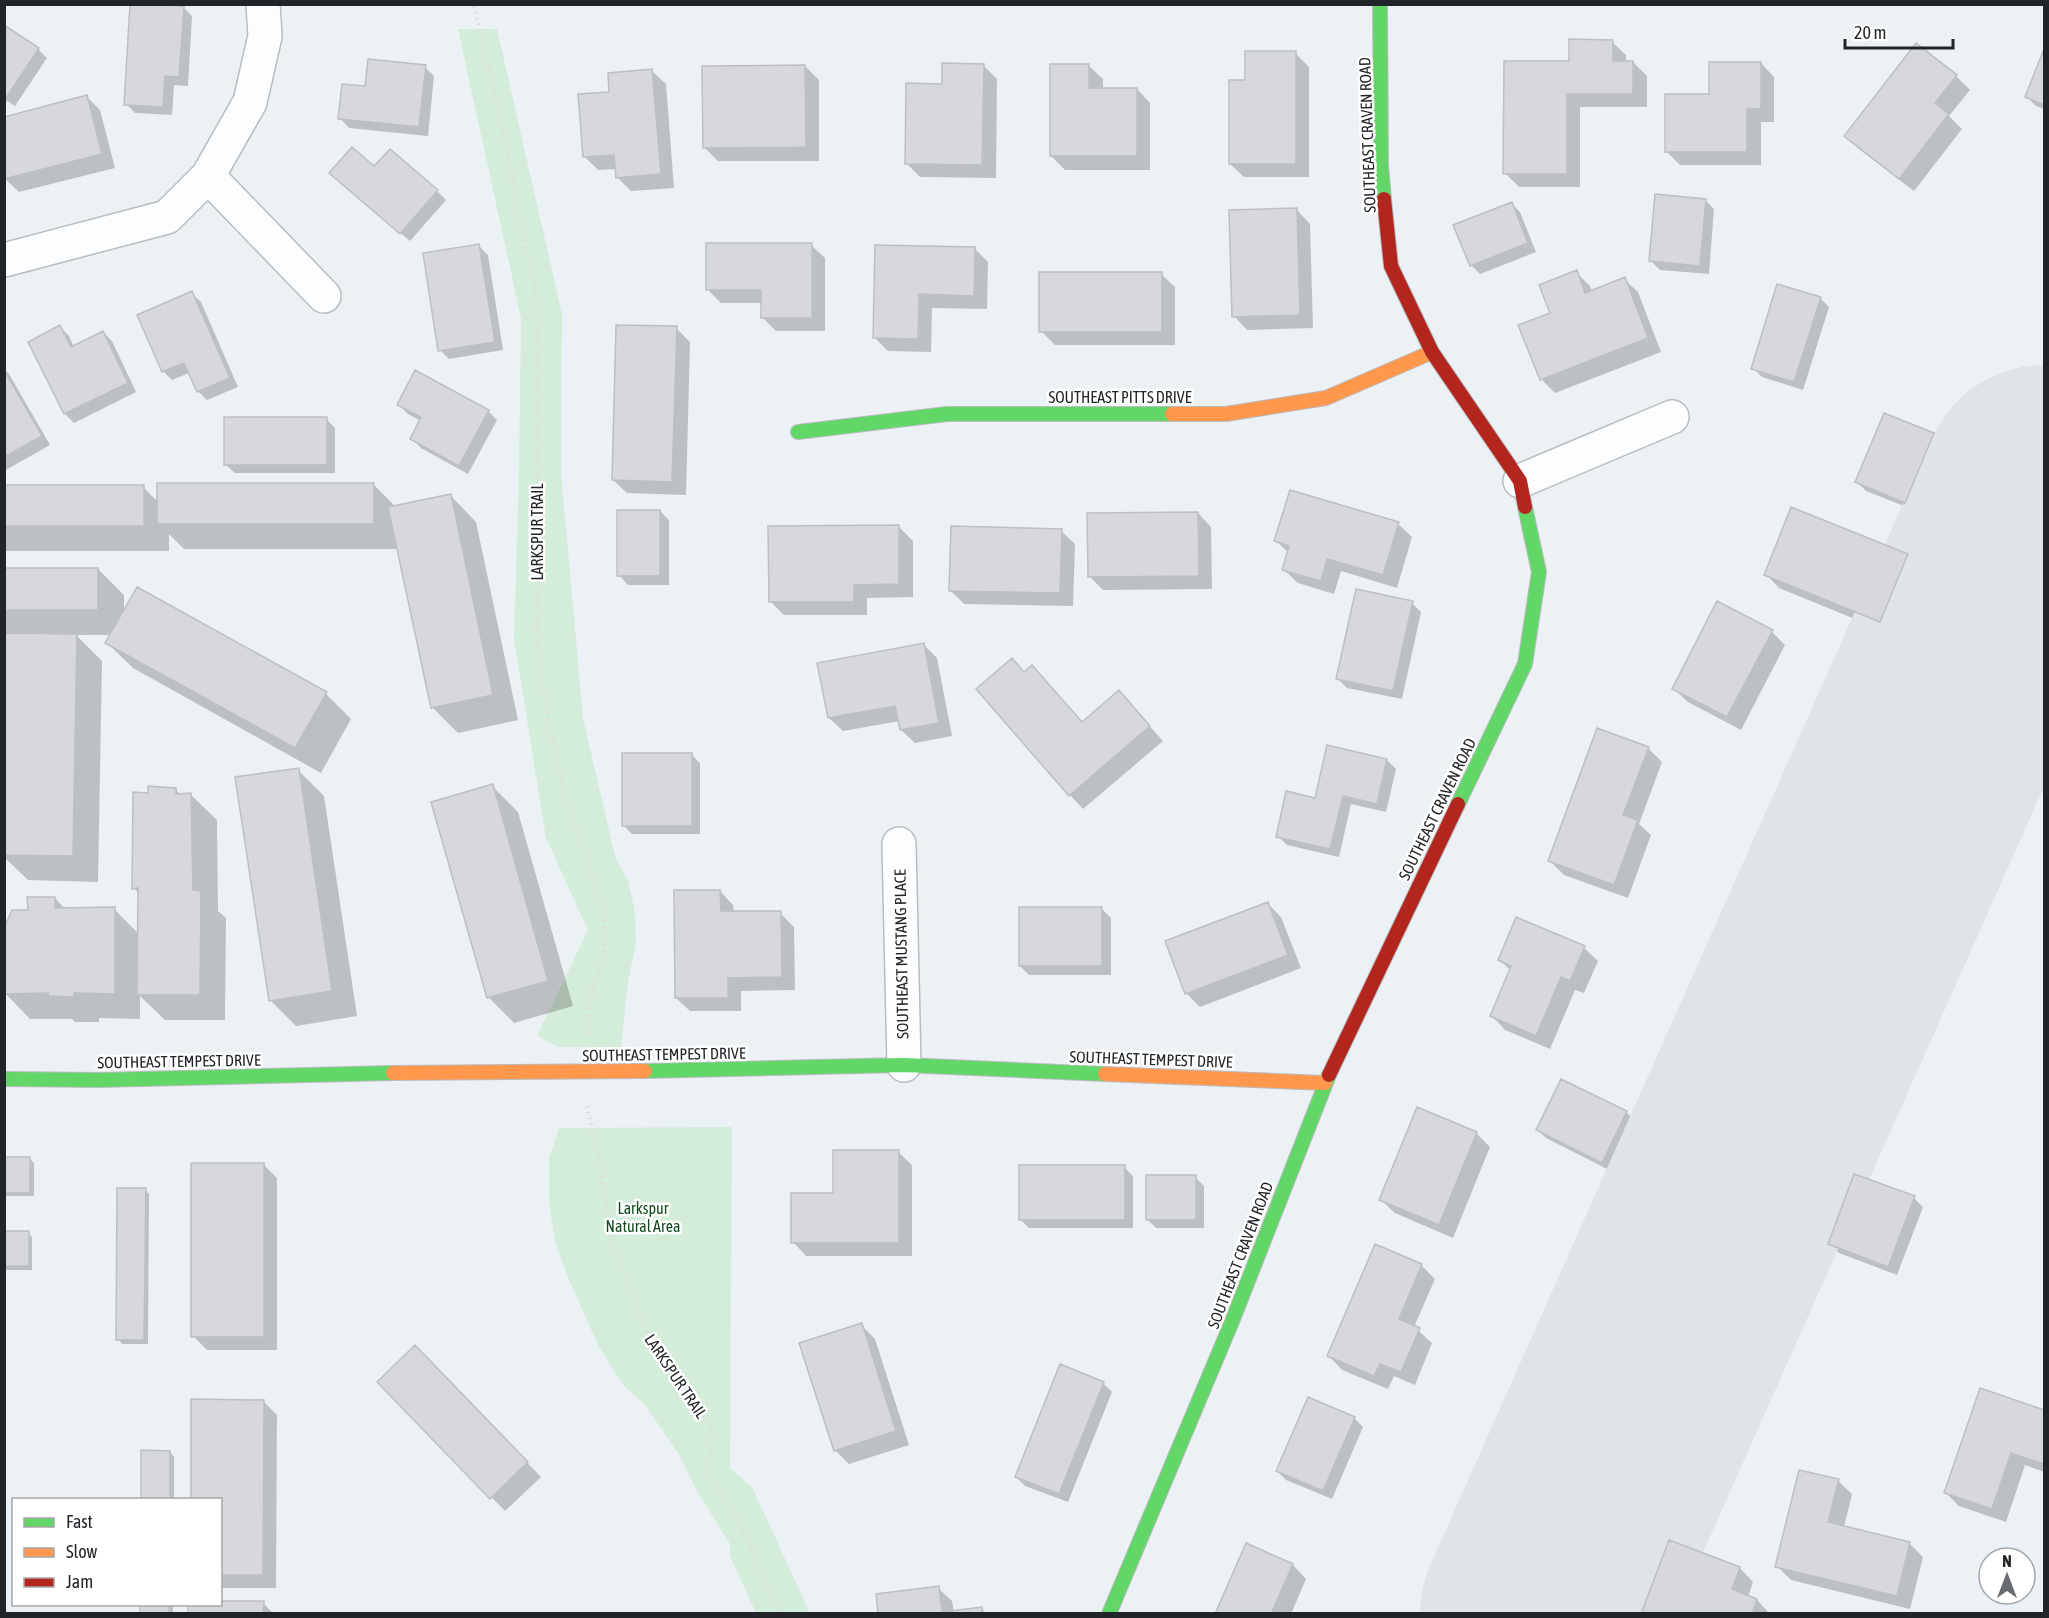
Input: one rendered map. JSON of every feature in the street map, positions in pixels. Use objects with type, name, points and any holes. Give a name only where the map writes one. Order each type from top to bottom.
[{"type":"street","points":[[4,260],[167,217],[208,176],[250,102],[265,36],[263,4]]},
{"type":"street","name":"SOUTHEAST CRAVEN ROAD","points":[[1109,1614],[1231,1324],[1325,1083],[1525,664],[1539,572],[1520,481],[1432,352],[1391,266],[1381,165],[1380,4]]},
{"type":"street","points":[[208,176],[324,296]]},
{"type":"street","name":"SOUTHEAST PITTS DRIVE","points":[[798,432],[947,414],[1226,414],[1326,398],[1432,352]]},
{"type":"street","points":[[1520,481],[1672,417]]},
{"type":"street","name":"SOUTHEAST MUSTANG PLACE","points":[[898,844],[904,1065]]},
{"type":"street","name":"SOUTHEAST TEMPEST DRIVE","points":[[4,1079],[99,1080],[418,1072],[587,1072],[904,1065],[1325,1083]]},
{"type":"path","name":"LARKSPUR TRAIL","points":[[474,6],[512,167],[520,224],[534,278],[538,341],[537,637],[547,716],[567,801],[591,870],[604,920],[604,948],[590,1000],[586,1042]]},
{"type":"path","name":"LARKSPUR TRAIL","points":[[586,1097],[613,1244],[648,1337],[712,1429],[708,1477],[737,1516],[779,1614]]},
{"type":"green space","points":[[458,29],[497,29],[562,314],[561,472],[583,718],[616,860],[628,880],[635,913],[636,943],[628,982],[621,1047],[558,1047],[537,1036],[588,930],[546,838],[514,639],[521,318]]},
{"type":"green space","name":"Larkspur Natural Area","points":[[732,1127],[730,1468],[752,1487],[810,1613],[756,1613],[730,1556],[730,1544],[698,1493],[680,1456],[645,1405],[623,1385],[598,1345],[555,1242],[549,1203],[549,1159],[559,1128]]},
{"type":"building","points":[[130,4],[184,6],[179,77],[165,76],[163,107],[124,105]]},
{"type":"building","points":[[4,25],[39,48],[6,98],[4,97]]},
{"type":"building","points":[[1569,39],[1613,40],[1613,61],[1633,61],[1633,94],[1567,94],[1567,174],[1503,174],[1504,61],[1569,61]]},
{"type":"building","points":[[1916,43],[1957,75],[1935,103],[1949,114],[1899,179],[1844,136]]},
{"type":"building","points":[[2044,49],[2044,105],[2025,97]]},
{"type":"building","points":[[1245,51],[1296,51],[1296,164],[1229,164],[1229,80],[1245,80]]},
{"type":"building","points":[[368,59],[426,65],[419,127],[338,119],[342,84],[365,86]]},
{"type":"building","points":[[1709,62],[1761,62],[1761,109],[1747,109],[1747,152],[1665,152],[1665,94],[1709,94]]},
{"type":"building","points":[[942,63],[984,64],[982,165],[905,164],[906,83],[942,84]]},
{"type":"building","points":[[1050,64],[1089,64],[1089,88],[1137,88],[1137,156],[1050,156]]},
{"type":"building","points":[[805,65],[806,147],[703,148],[702,66]]},
{"type":"building","points":[[652,69],[661,174],[616,178],[614,155],[583,157],[578,94],[609,92],[608,73]]},
{"type":"building","points":[[87,95],[102,154],[4,179],[4,117]]},
{"type":"building","points":[[352,147],[374,166],[390,149],[438,190],[400,234],[329,173]]},
{"type":"building","points":[[1655,194],[1706,199],[1700,266],[1649,261]]},
{"type":"building","points":[[1512,202],[1528,243],[1470,266],[1453,225]]},
{"type":"building","points":[[1297,208],[1300,315],[1232,317],[1229,210]]},
{"type":"building","points":[[706,243],[812,243],[812,318],[761,318],[761,290],[706,290]]},
{"type":"building","points":[[479,244],[495,342],[438,351],[423,253]]},
{"type":"building","points":[[875,245],[975,247],[974,296],[919,294],[918,339],[873,338]]},
{"type":"building","points":[[1577,270],[1585,293],[1625,277],[1648,338],[1540,380],[1518,325],[1550,313],[1539,285]]},
{"type":"building","points":[[1039,272],[1162,272],[1162,332],[1039,332]]},
{"type":"building","points":[[1777,284],[1821,297],[1794,382],[1751,369]]},
{"type":"building","points":[[192,291],[230,378],[197,392],[184,363],[162,372],[137,315]]},
{"type":"building","points":[[60,325],[71,347],[103,331],[128,383],[64,414],[28,342]]},
{"type":"building","points":[[616,325],[677,326],[672,482],[612,480]]},
{"type":"building","points":[[4,370],[42,436],[4,457]]},
{"type":"building","points":[[415,370],[489,410],[459,466],[410,439],[421,417],[397,405]]},
{"type":"building","points":[[1884,413],[1934,433],[1905,503],[1855,482]]},
{"type":"building","points":[[224,417],[327,417],[327,465],[224,465]]},
{"type":"building","points":[[157,483],[374,483],[374,524],[157,524]]},
{"type":"building","points":[[4,485],[144,485],[144,526],[4,526]]},
{"type":"building","points":[[1290,490],[1399,522],[1383,575],[1327,559],[1321,581],[1282,570],[1289,546],[1274,541]]},
{"type":"building","points":[[451,494],[493,695],[431,708],[388,507]]},
{"type":"building","points":[[1791,507],[1908,554],[1880,622],[1764,575]]},
{"type":"building","points":[[617,510],[660,510],[660,576],[617,576]]},
{"type":"building","points":[[1198,512],[1199,576],[1088,577],[1087,513]]},
{"type":"building","points":[[899,525],[899,584],[854,585],[854,602],[769,602],[768,526]]},
{"type":"building","points":[[951,526],[1062,529],[1060,593],[949,591]]},
{"type":"building","points":[[4,568],[98,568],[98,610],[4,610]]},
{"type":"building","points":[[137,587],[327,692],[295,748],[105,643]]},
{"type":"building","points":[[1356,589],[1413,601],[1393,691],[1336,679]]},
{"type":"building","points":[[1717,601],[1773,630],[1727,717],[1672,689]]},
{"type":"building","points":[[4,633],[77,634],[73,856],[4,855]]},
{"type":"building","points":[[924,643],[939,723],[900,730],[895,706],[828,718],[817,663]]},
{"type":"building","points":[[1012,658],[1024,672],[1032,665],[1082,722],[1119,690],[1150,726],[1069,796],[976,689]]},
{"type":"building","points":[[1597,728],[1649,747],[1623,815],[1638,820],[1614,885],[1548,861]]},
{"type":"building","points":[[1327,745],[1387,759],[1377,804],[1343,796],[1330,849],[1276,837],[1286,791],[1315,798]]},
{"type":"building","points":[[622,753],[692,753],[692,826],[622,826]]},
{"type":"building","points":[[299,768],[332,991],[269,1001],[235,777]]},
{"type":"building","points":[[493,784],[548,981],[487,998],[431,802]]},
{"type":"building","points":[[148,786],[176,788],[176,794],[191,793],[193,890],[201,891],[200,995],[137,995],[138,888],[132,889],[133,792],[148,793]]},
{"type":"building","points":[[674,890],[720,890],[721,911],[781,911],[782,977],[728,978],[728,998],[675,998]]},
{"type":"building","points":[[27,897],[55,897],[55,908],[115,907],[115,994],[74,993],[74,997],[48,996],[48,993],[4,994],[5,926],[12,910],[28,910]]},
{"type":"building","points":[[1268,902],[1288,955],[1185,994],[1165,941]]},
{"type":"building","points":[[1019,907],[1102,907],[1102,966],[1019,966]]},
{"type":"building","points":[[1516,917],[1585,946],[1570,981],[1561,977],[1536,1036],[1490,1016],[1511,966],[1498,960]]},
{"type":"building","points":[[1561,1079],[1627,1111],[1602,1163],[1536,1130]]},
{"type":"building","points":[[1417,1107],[1477,1132],[1439,1225],[1379,1200]]},
{"type":"building","points":[[833,1150],[899,1150],[899,1243],[791,1243],[791,1193],[833,1193]]},
{"type":"building","points":[[4,1157],[30,1157],[30,1193],[4,1193]]},
{"type":"building","points":[[191,1163],[264,1163],[264,1337],[191,1337]]},
{"type":"building","points":[[1019,1165],[1125,1165],[1125,1220],[1019,1220]]},
{"type":"building","points":[[1854,1174],[1915,1196],[1888,1267],[1828,1244]]},
{"type":"building","points":[[1146,1175],[1196,1175],[1196,1220],[1146,1220]]},
{"type":"building","points":[[117,1188],[146,1188],[144,1340],[116,1340]]},
{"type":"building","points":[[4,1231],[29,1231],[29,1266],[4,1266]]},
{"type":"building","points":[[1375,1244],[1422,1264],[1399,1319],[1420,1328],[1401,1372],[1380,1364],[1374,1376],[1327,1356]]},
{"type":"building","points":[[862,1323],[896,1431],[834,1451],[799,1343]]},
{"type":"building","points":[[415,1345],[528,1462],[490,1499],[377,1382]]},
{"type":"building","points":[[1060,1364],[1104,1382],[1059,1494],[1015,1477]]},
{"type":"building","points":[[1980,1388],[2044,1410],[2044,1464],[2011,1453],[1992,1509],[1944,1493]]},
{"type":"building","points":[[1308,1397],[1355,1417],[1323,1491],[1276,1471]]},
{"type":"building","points":[[191,1399],[264,1400],[263,1575],[222,1575],[222,1498],[191,1498]]},
{"type":"building","points":[[141,1450],[170,1451],[170,1498],[141,1498]]},
{"type":"building","points":[[1799,1470],[1839,1479],[1828,1522],[1910,1542],[1897,1596],[1775,1567]]},
{"type":"building","points":[[1669,1540],[1740,1567],[1732,1589],[1757,1599],[1752,1614],[1641,1614]]},
{"type":"building","points":[[1246,1543],[1293,1564],[1271,1614],[1215,1614]]},
{"type":"building","points":[[939,1586],[942,1612],[982,1607],[983,1614],[878,1614],[876,1594]]},
{"type":"building","points":[[222,1601],[264,1601],[263,1614],[188,1614],[188,1606],[222,1606]]},
{"type":"building","points":[[140,1606],[169,1606],[169,1614],[140,1614]]},
{"type":"runway","points":[[1542,1614],[2044,487]]},
{"type":"traffic: fast","points":[[1380,4],[1381,165],[1384,199]]},
{"type":"traffic: fast","points":[[798,432],[947,414],[1172,414]]},
{"type":"traffic: fast","points":[[1458,804],[1525,664],[1539,572],[1525,507]]},
{"type":"traffic: fast","points":[[645,1071],[904,1065],[1105,1074]]},
{"type":"traffic: fast","points":[[4,1079],[99,1080],[393,1073]]},
{"type":"traffic: fast","points":[[1109,1614],[1231,1324],[1329,1075]]},
{"type":"traffic: slow","points":[[1172,414],[1226,414],[1326,398],[1432,352]]},
{"type":"traffic: slow","points":[[393,1073],[645,1071]]},
{"type":"traffic: slow","points":[[1105,1074],[1325,1083]]},
{"type":"traffic: jam","points":[[1384,199],[1391,266],[1432,352],[1520,481],[1525,507]]},
{"type":"traffic: jam","points":[[1329,1075],[1458,804]]}]
